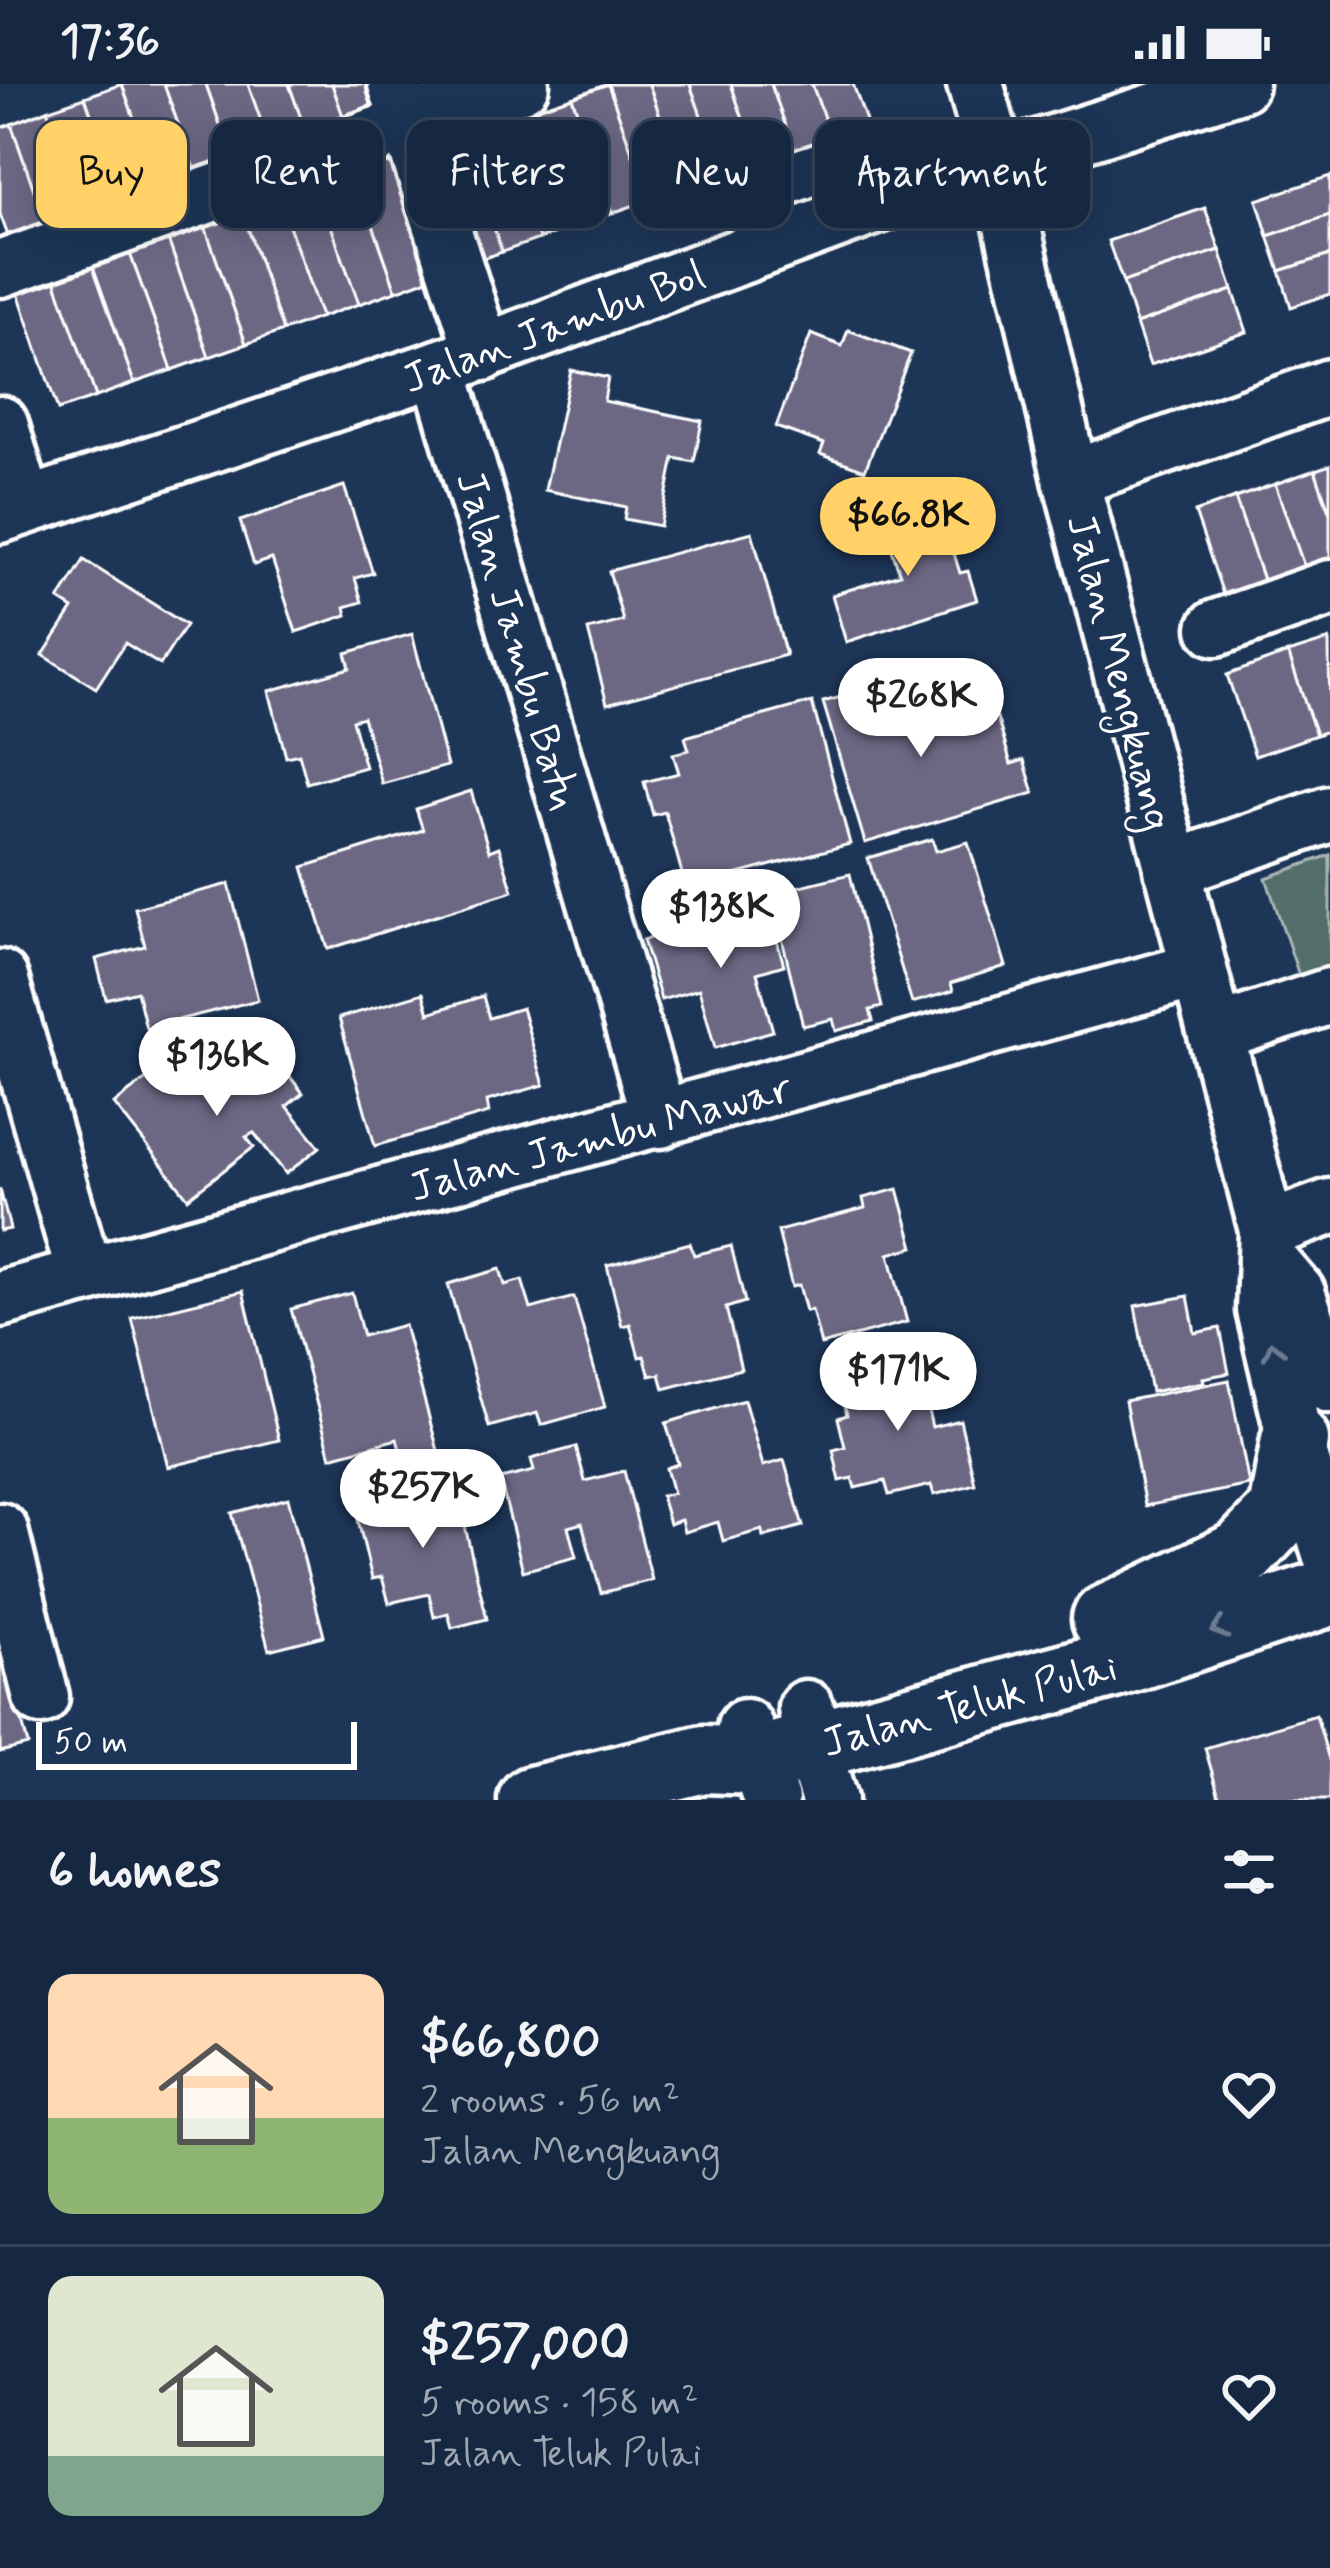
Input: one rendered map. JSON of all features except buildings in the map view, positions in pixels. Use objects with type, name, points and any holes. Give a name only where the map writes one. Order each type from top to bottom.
[{"type":"main road","points":[[1106,1619],[1242,1554],[1282,1512],[1295,1440]]},
{"type":"main road","name":"Jalan Teluk Pulai","points":[[775,1757],[1106,1619],[1329,1558]]},
{"type":"main road","name":"Jalan Teluk Pulai","points":[[548,1798],[775,1757],[1110,1665],[1329,1558]]},
{"type":"street","points":[[0,269],[403,104],[521,84]]},
{"type":"street","name":"Jalan Mengkuang","points":[[975,84],[985,120]]},
{"type":"street","name":"Jalan Jambu Bol","points":[[1090,129],[1213,88]]},
{"type":"street","name":"Jalan Jambu Batu","points":[[403,104],[461,360],[660,1120]]},
{"type":"street","name":"Jalan Jambu Bol","points":[[12,510],[461,360],[815,228]]},
{"type":"street","name":"Jalan Mengkuang","points":[[1013,228],[1072,478],[1218,1033],[1268,1244],[1264,1310],[1329,1558]]},
{"type":"street","points":[[1072,478],[1330,387]]},
{"type":"street","points":[[0,424],[12,510]]},
{"type":"street","points":[[1216,628],[1330,588]]},
{"type":"street","points":[[1172,869],[1330,814]]},
{"type":"street","name":"Jalan Jambu Mawar","points":[[0,1299],[1199,970]]},
{"type":"street","points":[[0,978],[85,1276]]},
{"type":"street","points":[[1218,1033],[1330,996]]},
{"type":"street","points":[[1268,1244],[1330,1207]]},
{"type":"street","name":"Jalan Mengkuang","points":[[1268,1244],[1298,1293],[1330,1385]]},
{"type":"street","points":[[0,1532],[41,1697]]},
{"type":"green space","points":[[1330,855],[1330,991],[1307,999],[1266,878]]}]
